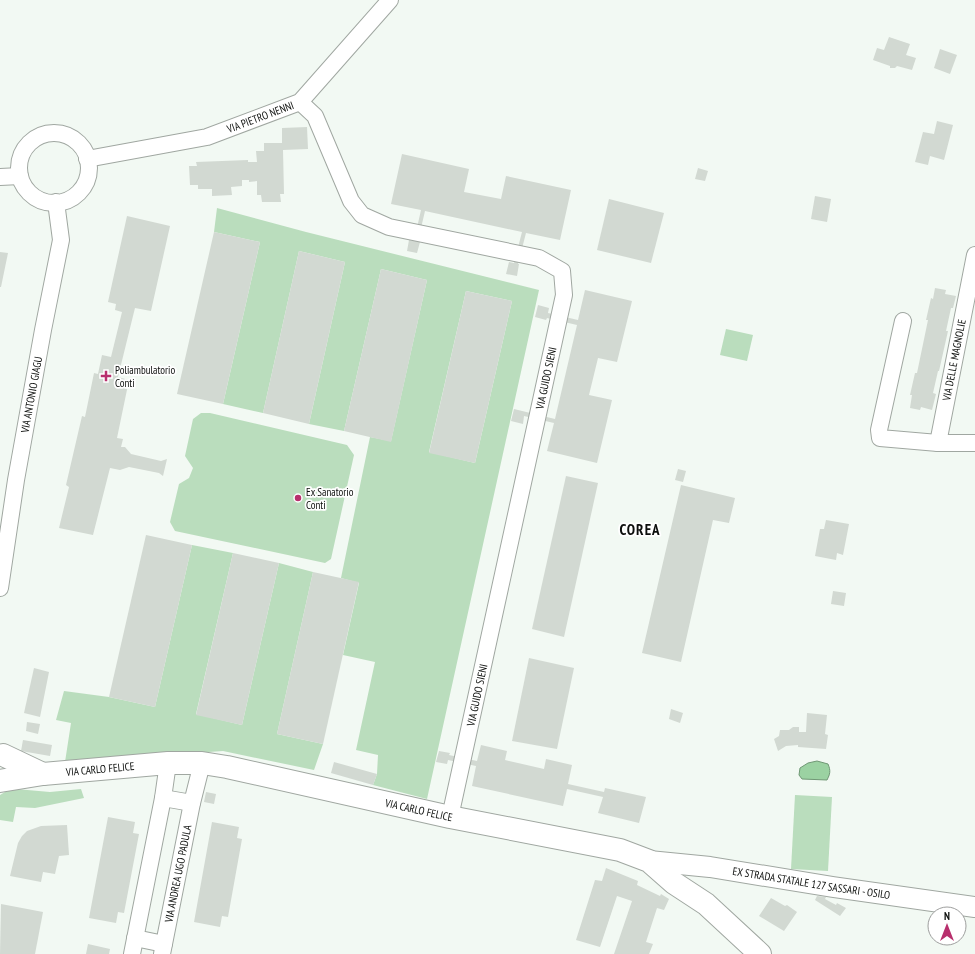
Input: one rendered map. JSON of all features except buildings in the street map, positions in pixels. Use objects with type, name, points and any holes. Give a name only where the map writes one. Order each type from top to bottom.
[{"type":"main road","name":"VIA CARLO FELICE","points":[[1,759],[43,774]]},
{"type":"main road","name":"VIA CARLO FELICE","points":[[0,781],[43,774],[168,764],[202,763],[227,767],[450,817],[620,850],[649,861],[674,883],[706,904],[760,954]]},
{"type":"street","name":"VIA PIETRO NENNI","points":[[88,159],[207,137],[300,102],[390,0]]},
{"type":"street","name":"VIA GUIDO SIENI","points":[[300,102],[315,116],[351,201],[362,214],[389,227],[539,258],[562,271],[564,295],[450,817]]},
{"type":"street","points":[[54,133],[66,135],[75,140],[83,149],[88,159],[89,169],[87,179],[75,196],[66,200],[46,202],[37,198],[29,193],[23,185],[20,176],[19,165],[21,155],[30,142],[43,134],[54,133]]},
{"type":"street","points":[[0,177],[20,176]]},
{"type":"street","name":"VIA ANTONIO GIAGU","points":[[0,588],[15,488],[43,330],[61,240],[56,202]]},
{"type":"street","name":"VIA DELLE MAGNOLIE","points":[[938,443],[975,255]]},
{"type":"street","points":[[903,321],[879,430],[880,438],[938,443],[975,443]]},
{"type":"street","name":"VIA ANDREA UGO PADULA","points":[[135,938],[163,949],[192,803],[202,763]]},
{"type":"street","points":[[132,954],[163,798],[168,764]]},
{"type":"street","points":[[163,798],[192,803]]},
{"type":"street","name":"EX STRADA STATALE 127 SASSARI - OSILO","points":[[649,861],[710,867],[833,888],[975,907]]},
{"type":"shaded area","points":[[217,208],[306,232],[539,290],[427,799],[373,785],[377,774],[378,755],[356,750],[375,662],[343,655],[359,583],[341,578],[370,437],[391,441],[427,280],[381,269],[344,431],[309,424],[345,262],[299,251],[263,413],[223,404],[260,242],[214,232]],"holes":[[[466,291],[512,301],[475,463],[429,452]]]},
{"type":"shaded area","points":[[726,329],[753,335],[747,361],[720,355]]},
{"type":"shaded area","points":[[201,413],[210,413],[347,445],[354,455],[331,559],[325,563],[175,531],[170,522],[179,484],[189,478],[193,468],[185,456],[193,419]]},
{"type":"shaded area","points":[[192,545],[233,553],[196,714],[242,725],[279,563],[313,572],[277,734],[323,744],[314,770],[223,751],[65,762],[71,723],[56,720],[64,691],[109,697],[155,707]]},
{"type":"shaded area","points":[[817,761],[828,764],[830,772],[827,780],[802,779],[799,775],[800,768],[808,763]]},
{"type":"shaded area","points":[[16,789],[50,792],[81,789],[84,798],[35,808],[16,807],[13,822],[0,820],[0,795]]},
{"type":"shaded area","points":[[795,795],[832,797],[828,871],[791,869]]},
{"type":"place","name":"Poliambulatorio Conti","points":[[106,376]]},
{"type":"place","name":"Ex Sanatorio Conti","points":[[298,498]]},
{"type":"district","name":"COREA","points":[[640,530]]}]
